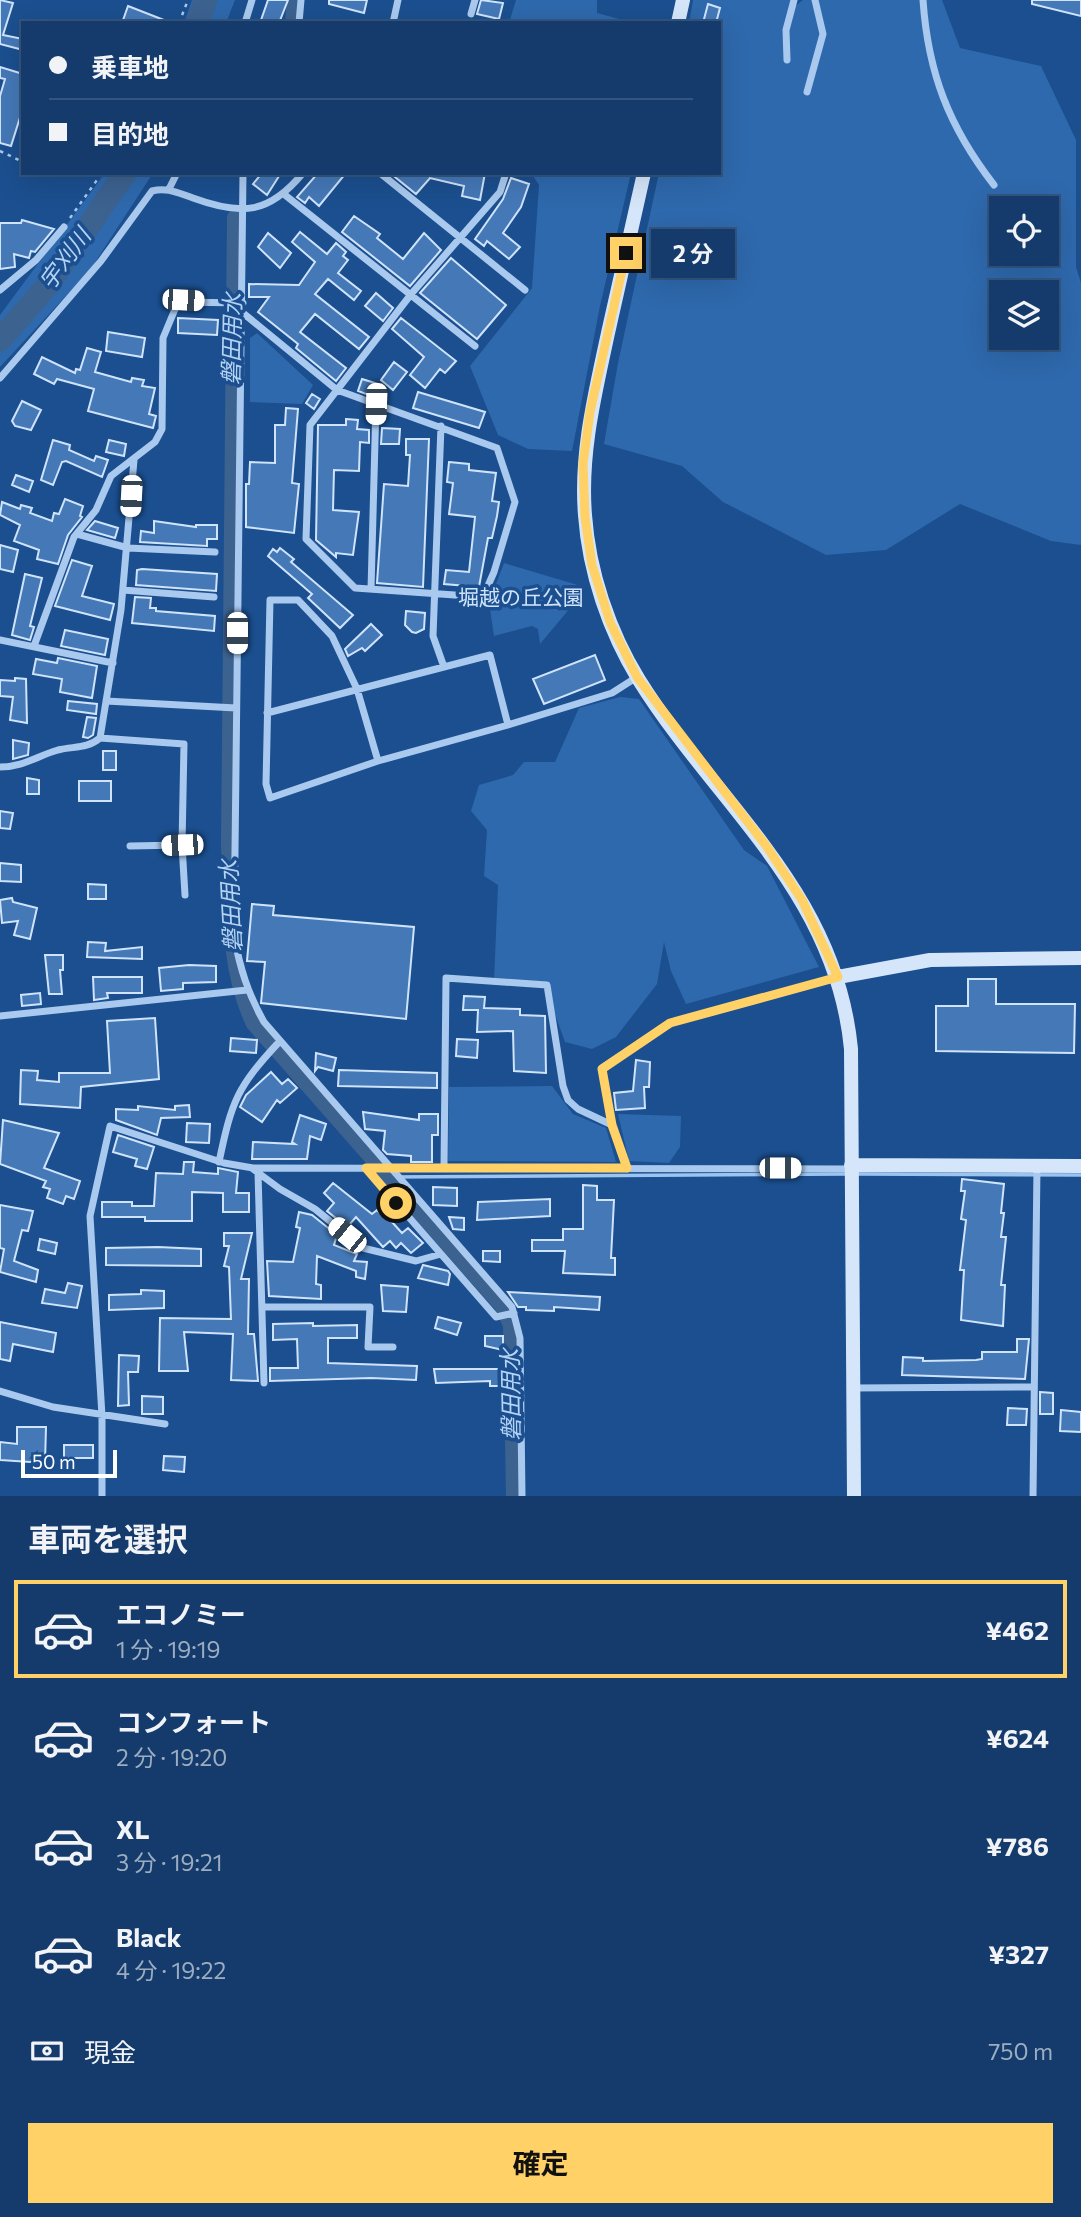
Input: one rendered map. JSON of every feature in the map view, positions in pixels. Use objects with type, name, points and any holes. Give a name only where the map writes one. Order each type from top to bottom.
[{"type":"street","points":[[245,21],[252,0]]},
{"type":"street","points":[[299,21],[301,0]]},
{"type":"street","points":[[393,21],[398,0]]},
{"type":"street","points":[[471,14],[475,0]]},
{"type":"street","points":[[678,21],[683,0]]},
{"type":"street","points":[[786,60],[786,30],[794,0]]},
{"type":"street","points":[[807,92],[823,34],[815,0]]},
{"type":"street","points":[[923,0],[926,44],[935,79],[973,157],[994,185]]},
{"type":"street","points":[[169,189],[176,175]]},
{"type":"street","points":[[243,175],[236,302],[243,313],[337,390],[497,448],[515,502],[494,572],[482,597],[355,588],[306,539],[310,425],[337,390],[412,293],[500,192],[505,175]]},
{"type":"street","points":[[0,378],[95,269],[152,191],[169,189],[220,208],[243,209],[263,206],[285,195],[301,175]]},
{"type":"street","points":[[383,175],[525,290]]},
{"type":"street","points":[[644,175],[590,412],[583,464],[585,517],[592,565],[610,622],[637,677],[767,847],[802,900],[838,977],[848,1018],[851,1049],[854,1496]]},
{"type":"street","points":[[285,195],[412,293],[475,346]]},
{"type":"street","points":[[0,290],[36,260],[64,227]]},
{"type":"street","points":[[34,646],[76,534],[96,510],[111,475],[155,442],[162,429],[163,338],[178,302],[236,302]]},
{"type":"street","points":[[243,313],[234,936],[247,990],[264,1022],[505,1297],[514,1313],[520,1338],[522,1496]]},
{"type":"street","points":[[371,589],[376,404]]},
{"type":"street","points":[[441,426],[437,594],[433,636],[444,667]]},
{"type":"street","points":[[0,766],[29,764],[57,750],[91,746],[100,738],[123,590],[134,460]]},
{"type":"street","points":[[76,534],[128,548],[215,552]]},
{"type":"street","points":[[123,590],[214,597]]},
{"type":"street","points":[[378,761],[357,689],[332,636],[298,600],[270,600],[266,784],[270,798],[378,761],[612,693],[637,677]]},
{"type":"street","points":[[0,640],[113,663]]},
{"type":"street","points":[[267,713],[490,655],[508,724]]},
{"type":"street","points":[[106,701],[236,708]]},
{"type":"street","points":[[100,738],[184,744],[182,845],[185,895]]},
{"type":"street","points":[[130,846],[182,845]]},
{"type":"street","points":[[627,1168],[612,1125],[602,1069],[670,1023],[838,977],[930,960],[1081,958]]},
{"type":"street","points":[[444,1168],[446,978],[547,985],[563,1086],[568,1100],[612,1125]]},
{"type":"street","points":[[0,1016],[247,990]]},
{"type":"street","points":[[219,1161],[235,1097],[253,1070],[280,1041]]},
{"type":"street","points":[[102,1496],[102,1416],[90,1216],[110,1126],[256,1170],[1081,1166]]},
{"type":"street","points":[[1033,1496],[1037,1167]]},
{"type":"street","points":[[366,1168],[496,1317],[514,1313]]},
{"type":"street","points":[[256,1170],[315,1209],[363,1248],[416,1261],[441,1254]]},
{"type":"street","points":[[256,1170],[264,1383]]},
{"type":"street","points":[[262,1307],[370,1307],[368,1347],[393,1347]]},
{"type":"street","points":[[853,1388],[1034,1387]]},
{"type":"street","points":[[0,1391],[53,1407],[165,1424]]},
{"type":"path","points":[[180,21],[188,0]]},
{"type":"path","points":[[0,152],[21,161]]},
{"type":"path","points":[[64,227],[101,175]]},
{"type":"green space","points":[[192,0],[235,0],[227,21],[185,21]]},
{"type":"green space","points":[[516,0],[597,0],[597,13],[627,21],[510,21]]},
{"type":"green space","points":[[693,0],[794,0],[794,7],[803,0],[942,0],[960,48],[1041,66],[1076,140],[1076,267],[1081,283],[1081,545],[1051,541],[960,504],[886,550],[826,555],[723,502],[682,466],[604,444],[618,363],[659,175],[721,175],[721,21],[689,21]]},
{"type":"green space","points":[[104,175],[152,175],[90,270],[0,367],[0,315]]},
{"type":"green space","points":[[532,175],[631,175],[600,306],[572,451],[528,449],[498,435],[470,366],[532,288],[539,185]]},
{"type":"green space","points":[[257,333],[313,385],[302,404],[250,402],[250,338]]},
{"type":"green space","name":"堀越の丘公園","points":[[504,563],[581,586],[576,601],[540,644],[538,629],[532,626],[494,636],[489,603]]},
{"type":"green space","points":[[620,697],[639,699],[744,850],[767,866],[819,967],[686,1004],[671,971],[664,942],[657,984],[616,1037],[592,1049],[565,1042],[543,981],[494,981],[498,885],[484,876],[487,830],[471,811],[479,785],[513,775],[524,762],[555,762],[579,708]]},
{"type":"green space","points":[[552,1086],[573,1114],[606,1128],[616,1162],[448,1161],[449,1087]]},
{"type":"green space","points":[[618,1114],[681,1116],[680,1147],[669,1163],[629,1161]]},
{"type":"building","points":[[0,0],[13,3],[3,35],[21,39],[21,49],[0,44]]},
{"type":"building","points":[[268,0],[288,0],[280,21],[261,21]]},
{"type":"building","points":[[329,0],[367,0],[364,13],[329,4]]},
{"type":"building","points":[[481,0],[503,3],[499,19],[477,14]]},
{"type":"building","points":[[1032,0],[1081,0],[1081,16],[1032,4]]},
{"type":"building","points":[[708,4],[720,8],[717,21],[704,21]]},
{"type":"building","points":[[128,6],[166,21],[123,21]]},
{"type":"building","points":[[0,67],[21,73],[21,114],[11,146],[0,143],[0,96],[5,79],[0,78]]},
{"type":"building","points":[[260,175],[280,175],[267,195],[253,184]]},
{"type":"building","points":[[316,175],[344,175],[319,206],[309,197],[305,203],[297,197]]},
{"type":"building","points":[[392,175],[485,175],[480,200],[462,196],[464,186],[430,178],[416,194]]},
{"type":"building","points":[[511,178],[529,184],[521,207],[503,233],[520,247],[509,259],[487,241],[484,246],[475,239],[503,199]]},
{"type":"building","points":[[354,216],[380,234],[377,238],[403,259],[424,233],[441,250],[410,286],[342,232]]},
{"type":"building","points":[[22,220],[54,229],[35,252],[31,251],[29,258],[14,254],[15,267],[0,269],[0,223],[21,223]]},
{"type":"building","points":[[300,232],[327,254],[336,243],[346,252],[343,256],[348,260],[338,273],[361,291],[354,300],[328,279],[315,294],[369,337],[359,349],[315,314],[300,332],[346,368],[336,381],[296,348],[298,344],[258,312],[269,297],[249,297],[249,284],[299,285],[315,262],[292,242]]},
{"type":"building","points":[[268,233],[291,253],[280,268],[258,247]]},
{"type":"building","points":[[451,258],[506,305],[477,339],[420,293]]},
{"type":"building","points":[[376,293],[393,308],[383,321],[365,306]]},
{"type":"building","points":[[178,318],[218,320],[217,335],[178,333]]},
{"type":"building","points":[[401,318],[456,361],[445,373],[440,369],[425,388],[410,375],[424,357],[392,329]]},
{"type":"building","points":[[108,332],[145,338],[142,357],[106,351]]},
{"type":"building","points":[[87,348],[101,352],[95,372],[131,382],[132,378],[144,380],[142,386],[155,388],[149,414],[156,416],[153,428],[88,411],[94,389],[57,379],[54,384],[34,374],[42,357],[75,373],[76,369],[80,370]]},
{"type":"building","points":[[394,362],[407,372],[393,390],[381,380]]},
{"type":"building","points":[[362,379],[378,384],[374,397],[358,391]]},
{"type":"building","points":[[418,392],[485,412],[479,428],[413,408]]},
{"type":"building","points":[[312,394],[320,399],[314,409],[306,403]]},
{"type":"building","points":[[22,401],[41,410],[31,430],[15,426],[12,421]]},
{"type":"building","points":[[286,408],[298,409],[292,483],[299,484],[294,533],[246,527],[246,484],[249,484],[250,462],[275,463],[275,425],[285,425]]},
{"type":"building","points":[[346,419],[358,420],[357,429],[369,430],[369,443],[360,442],[359,471],[334,470],[333,510],[359,512],[353,555],[336,553],[336,557],[316,540],[318,425],[346,425]]},
{"type":"building","points":[[382,428],[400,429],[399,444],[381,444]]},
{"type":"building","points":[[406,439],[429,439],[423,587],[377,583],[384,484],[408,486],[410,455],[406,455]]},
{"type":"building","points":[[53,440],[70,445],[69,450],[94,461],[96,456],[108,460],[102,477],[66,461],[62,462],[53,485],[41,480]]},
{"type":"building","points":[[109,440],[126,444],[124,456],[106,452]]},
{"type":"building","points":[[449,462],[469,464],[469,470],[496,473],[492,501],[499,502],[497,516],[492,538],[488,538],[479,587],[444,584],[446,570],[469,572],[475,517],[449,514],[453,483],[447,482]]},
{"type":"building","points":[[16,475],[33,481],[29,492],[12,485]]},
{"type":"building","points":[[65,499],[83,506],[82,517],[68,535],[58,564],[37,559],[39,550],[14,541],[20,525],[0,515],[2,502],[20,509],[21,505],[32,508],[30,513],[52,521],[54,513],[59,514]]},
{"type":"building","points":[[95,521],[118,528],[115,538],[87,530]]},
{"type":"building","points":[[154,521],[196,527],[217,525],[217,539],[207,539],[207,546],[140,542],[141,531],[154,533]]},
{"type":"building","points":[[0,545],[18,550],[13,572],[0,569]]},
{"type":"building","points":[[280,548],[294,559],[291,562],[353,615],[340,628],[308,598],[312,594],[268,556],[273,549],[277,552]]},
{"type":"building","points":[[72,560],[92,566],[82,596],[114,604],[110,620],[55,606]]},
{"type":"building","points":[[137,570],[217,574],[216,591],[136,585]]},
{"type":"building","points":[[25,574],[42,578],[30,626],[34,627],[30,640],[12,635]]},
{"type":"building","points":[[135,597],[151,598],[150,608],[156,608],[156,611],[215,616],[214,631],[132,623]]},
{"type":"building","points":[[406,611],[425,613],[424,629],[416,633],[405,625]]},
{"type":"building","points":[[371,624],[382,635],[365,651],[362,648],[348,656],[345,649]]},
{"type":"building","points":[[65,630],[108,639],[105,655],[61,646]]},
{"type":"building","points":[[595,655],[605,680],[544,704],[533,679]]},
{"type":"building","points":[[58,658],[97,666],[92,698],[60,692],[62,679],[33,674],[36,659],[57,663]]},
{"type":"building","points":[[15,678],[26,679],[27,723],[10,720],[13,697],[0,696],[0,680],[15,681]]},
{"type":"building","points":[[68,701],[97,704],[96,714],[67,710]]},
{"type":"building","points":[[87,717],[96,718],[93,735],[88,738],[83,737]]},
{"type":"building","points":[[13,740],[29,743],[28,755],[13,759]]},
{"type":"building","points":[[103,751],[116,751],[116,770],[103,770]]},
{"type":"building","points":[[27,778],[39,780],[39,794],[27,794]]},
{"type":"building","points":[[79,781],[111,781],[111,801],[79,801]]},
{"type":"building","points":[[0,811],[13,813],[10,829],[0,828]]},
{"type":"building","points":[[0,863],[21,865],[21,882],[0,881]]},
{"type":"building","points":[[88,884],[106,885],[106,899],[88,899]]},
{"type":"building","points":[[12,898],[13,902],[37,908],[30,939],[14,935],[18,921],[2,923],[0,900]]},
{"type":"building","points":[[252,904],[274,906],[273,915],[414,927],[406,1019],[261,1003],[265,962],[247,961]]},
{"type":"building","points":[[88,942],[106,943],[105,951],[142,947],[142,959],[87,957]]},
{"type":"building","points":[[45,955],[63,955],[63,970],[60,970],[62,994],[49,994]]},
{"type":"building","points":[[216,966],[216,982],[183,983],[183,989],[161,991],[159,968]]},
{"type":"building","points":[[93,977],[142,977],[142,993],[107,993],[108,998],[94,1000]]},
{"type":"building","points":[[968,979],[996,979],[996,1004],[1075,1004],[1074,1053],[936,1051],[936,1006],[968,1006]]},
{"type":"building","points":[[40,993],[41,1004],[22,1006],[21,995]]},
{"type":"building","points":[[464,996],[485,997],[484,1008],[520,1009],[520,1015],[545,1016],[546,1073],[514,1071],[513,1031],[477,1032],[478,1010],[463,1010]]},
{"type":"building","points":[[155,1018],[159,1079],[81,1087],[80,1108],[20,1104],[21,1070],[38,1071],[37,1080],[59,1082],[59,1073],[110,1073],[107,1021]]},
{"type":"building","points":[[231,1038],[257,1040],[256,1053],[230,1051]]},
{"type":"building","points":[[457,1039],[478,1040],[477,1058],[456,1056]]},
{"type":"building","points":[[316,1053],[336,1058],[333,1071],[318,1067],[315,1071]]},
{"type":"building","points":[[636,1060],[650,1062],[649,1087],[644,1087],[645,1108],[616,1110],[614,1093],[633,1091]]},
{"type":"building","points":[[339,1070],[437,1073],[437,1088],[338,1086]]},
{"type":"building","points":[[271,1072],[282,1084],[288,1079],[297,1088],[280,1103],[277,1100],[262,1122],[240,1107],[246,1095]]},
{"type":"building","points":[[189,1105],[190,1117],[161,1118],[157,1135],[116,1120],[116,1109],[138,1110],[138,1106],[175,1110],[175,1106]]},
{"type":"building","points":[[363,1112],[419,1120],[419,1114],[438,1114],[438,1135],[432,1135],[432,1162],[411,1162],[411,1156],[387,1154],[383,1150],[385,1131],[365,1129]]},
{"type":"building","points":[[300,1115],[326,1124],[321,1140],[310,1136],[307,1159],[252,1159],[253,1142],[295,1144],[292,1142]]},
{"type":"building","points":[[3,1120],[59,1133],[44,1168],[80,1181],[74,1199],[66,1196],[63,1204],[47,1198],[50,1189],[43,1187],[46,1181],[0,1164]]},
{"type":"building","points":[[187,1123],[210,1124],[209,1143],[186,1142]]},
{"type":"building","points":[[118,1135],[154,1147],[147,1169],[135,1166],[137,1159],[113,1152]]},
{"type":"building","points":[[184,1162],[194,1162],[193,1172],[218,1174],[218,1168],[238,1172],[236,1193],[249,1193],[249,1212],[223,1212],[223,1193],[192,1192],[192,1221],[102,1217],[102,1202],[132,1202],[132,1206],[154,1206],[156,1173],[183,1174]]},
{"type":"building","points":[[962,1179],[1004,1184],[1001,1213],[1004,1213],[1001,1237],[1006,1237],[1001,1285],[1005,1285],[1003,1326],[961,1320],[964,1270],[960,1270],[966,1220],[961,1219],[965,1191],[961,1191]]},
{"type":"building","points":[[333,1183],[372,1214],[377,1210],[380,1213],[382,1211],[402,1233],[408,1228],[423,1243],[411,1253],[401,1243],[396,1248],[390,1241],[383,1247],[356,1217],[349,1225],[343,1220],[342,1223],[327,1211],[334,1203],[324,1193]]},
{"type":"building","points":[[583,1185],[597,1186],[597,1200],[614,1200],[611,1258],[615,1258],[615,1275],[563,1273],[565,1251],[532,1251],[532,1240],[563,1240],[563,1229],[583,1229]]},
{"type":"building","points":[[433,1187],[457,1188],[457,1206],[433,1205]]},
{"type":"building","points":[[550,1199],[550,1216],[477,1220],[478,1202]]},
{"type":"building","points":[[0,1205],[33,1211],[28,1231],[22,1230],[14,1261],[38,1270],[36,1282],[0,1272],[4,1249],[0,1248]]},
{"type":"building","points":[[299,1212],[312,1215],[337,1235],[334,1245],[357,1254],[354,1261],[367,1262],[365,1279],[356,1277],[356,1271],[317,1256],[316,1284],[321,1285],[321,1299],[269,1296],[267,1261],[293,1262],[300,1228],[296,1227]]},
{"type":"building","points":[[449,1217],[464,1218],[464,1230],[453,1229]]},
{"type":"building","points":[[224,1233],[252,1233],[241,1279],[249,1279],[248,1334],[254,1334],[258,1381],[231,1380],[233,1334],[184,1332],[188,1371],[159,1371],[160,1318],[231,1319],[229,1267],[224,1266],[229,1246],[224,1246]]},
{"type":"building","points":[[40,1239],[57,1243],[55,1254],[38,1250]]},
{"type":"building","points":[[106,1248],[201,1249],[201,1266],[106,1265]]},
{"type":"building","points":[[483,1251],[500,1251],[500,1262],[483,1261]]},
{"type":"building","points":[[423,1265],[448,1271],[448,1285],[418,1278]]},
{"type":"building","points":[[68,1283],[82,1286],[77,1308],[42,1303],[45,1289],[65,1293]]},
{"type":"building","points":[[381,1285],[408,1287],[406,1312],[383,1311]]},
{"type":"building","points":[[141,1290],[164,1291],[164,1308],[109,1310],[109,1295],[141,1294]]},
{"type":"building","points":[[508,1292],[600,1297],[599,1310],[554,1307],[554,1311],[526,1310],[526,1307],[518,1307]]},
{"type":"building","points":[[438,1317],[461,1323],[457,1335],[435,1328]]},
{"type":"building","points":[[0,1322],[56,1333],[53,1352],[13,1344],[10,1361],[0,1359]]},
{"type":"building","points":[[313,1323],[313,1326],[357,1325],[357,1338],[328,1338],[328,1363],[417,1366],[416,1380],[371,1378],[270,1381],[270,1368],[298,1368],[297,1339],[273,1340],[273,1324]]},
{"type":"building","points":[[485,1336],[503,1336],[503,1350],[485,1346]]},
{"type":"building","points":[[1017,1339],[1029,1339],[1025,1379],[902,1375],[903,1357],[923,1358],[923,1361],[976,1360],[982,1359],[982,1352],[1017,1352]]},
{"type":"building","points":[[119,1355],[139,1356],[138,1372],[128,1372],[129,1405],[118,1406]]},
{"type":"building","points":[[434,1369],[503,1369],[502,1386],[490,1386],[490,1381],[436,1383]]},
{"type":"building","points":[[1040,1392],[1053,1393],[1053,1414],[1040,1414]]},
{"type":"building","points":[[142,1396],[163,1397],[163,1414],[142,1414]]},
{"type":"building","points":[[1008,1408],[1027,1409],[1026,1425],[1007,1425]]},
{"type":"building","points":[[1061,1410],[1081,1412],[1081,1432],[1060,1431]]},
{"type":"building","points":[[17,1427],[46,1427],[45,1463],[0,1460],[0,1442],[17,1444]]},
{"type":"building","points":[[64,1445],[93,1445],[93,1458],[64,1458]]},
{"type":"building","points":[[164,1456],[185,1457],[184,1472],[163,1470]]},
{"type":"waterway","name":"宇刈川","points":[[198,21],[206,0]]},
{"type":"waterway","name":"磐田用水","points":[[292,21],[294,0]]},
{"type":"waterway","name":"宇刈川","points":[[0,340],[48,285],[124,175]]},
{"type":"waterway","name":"磐田用水","points":[[234,217],[228,843],[231,935],[238,980],[253,1024],[501,1306],[510,1325],[513,1496]]},
{"type":"waterway","points":[[389,1177],[849,1174]]},
{"type":"waterway","points":[[857,1174],[1081,1175]]},
{"type":"route","points":[[396,1203],[366,1168],[627,1168],[612,1125],[602,1069],[670,1023],[838,977],[802,900],[767,847],[654,703],[637,677],[610,622],[592,565],[585,517],[583,464],[590,412],[626,253]]}]
